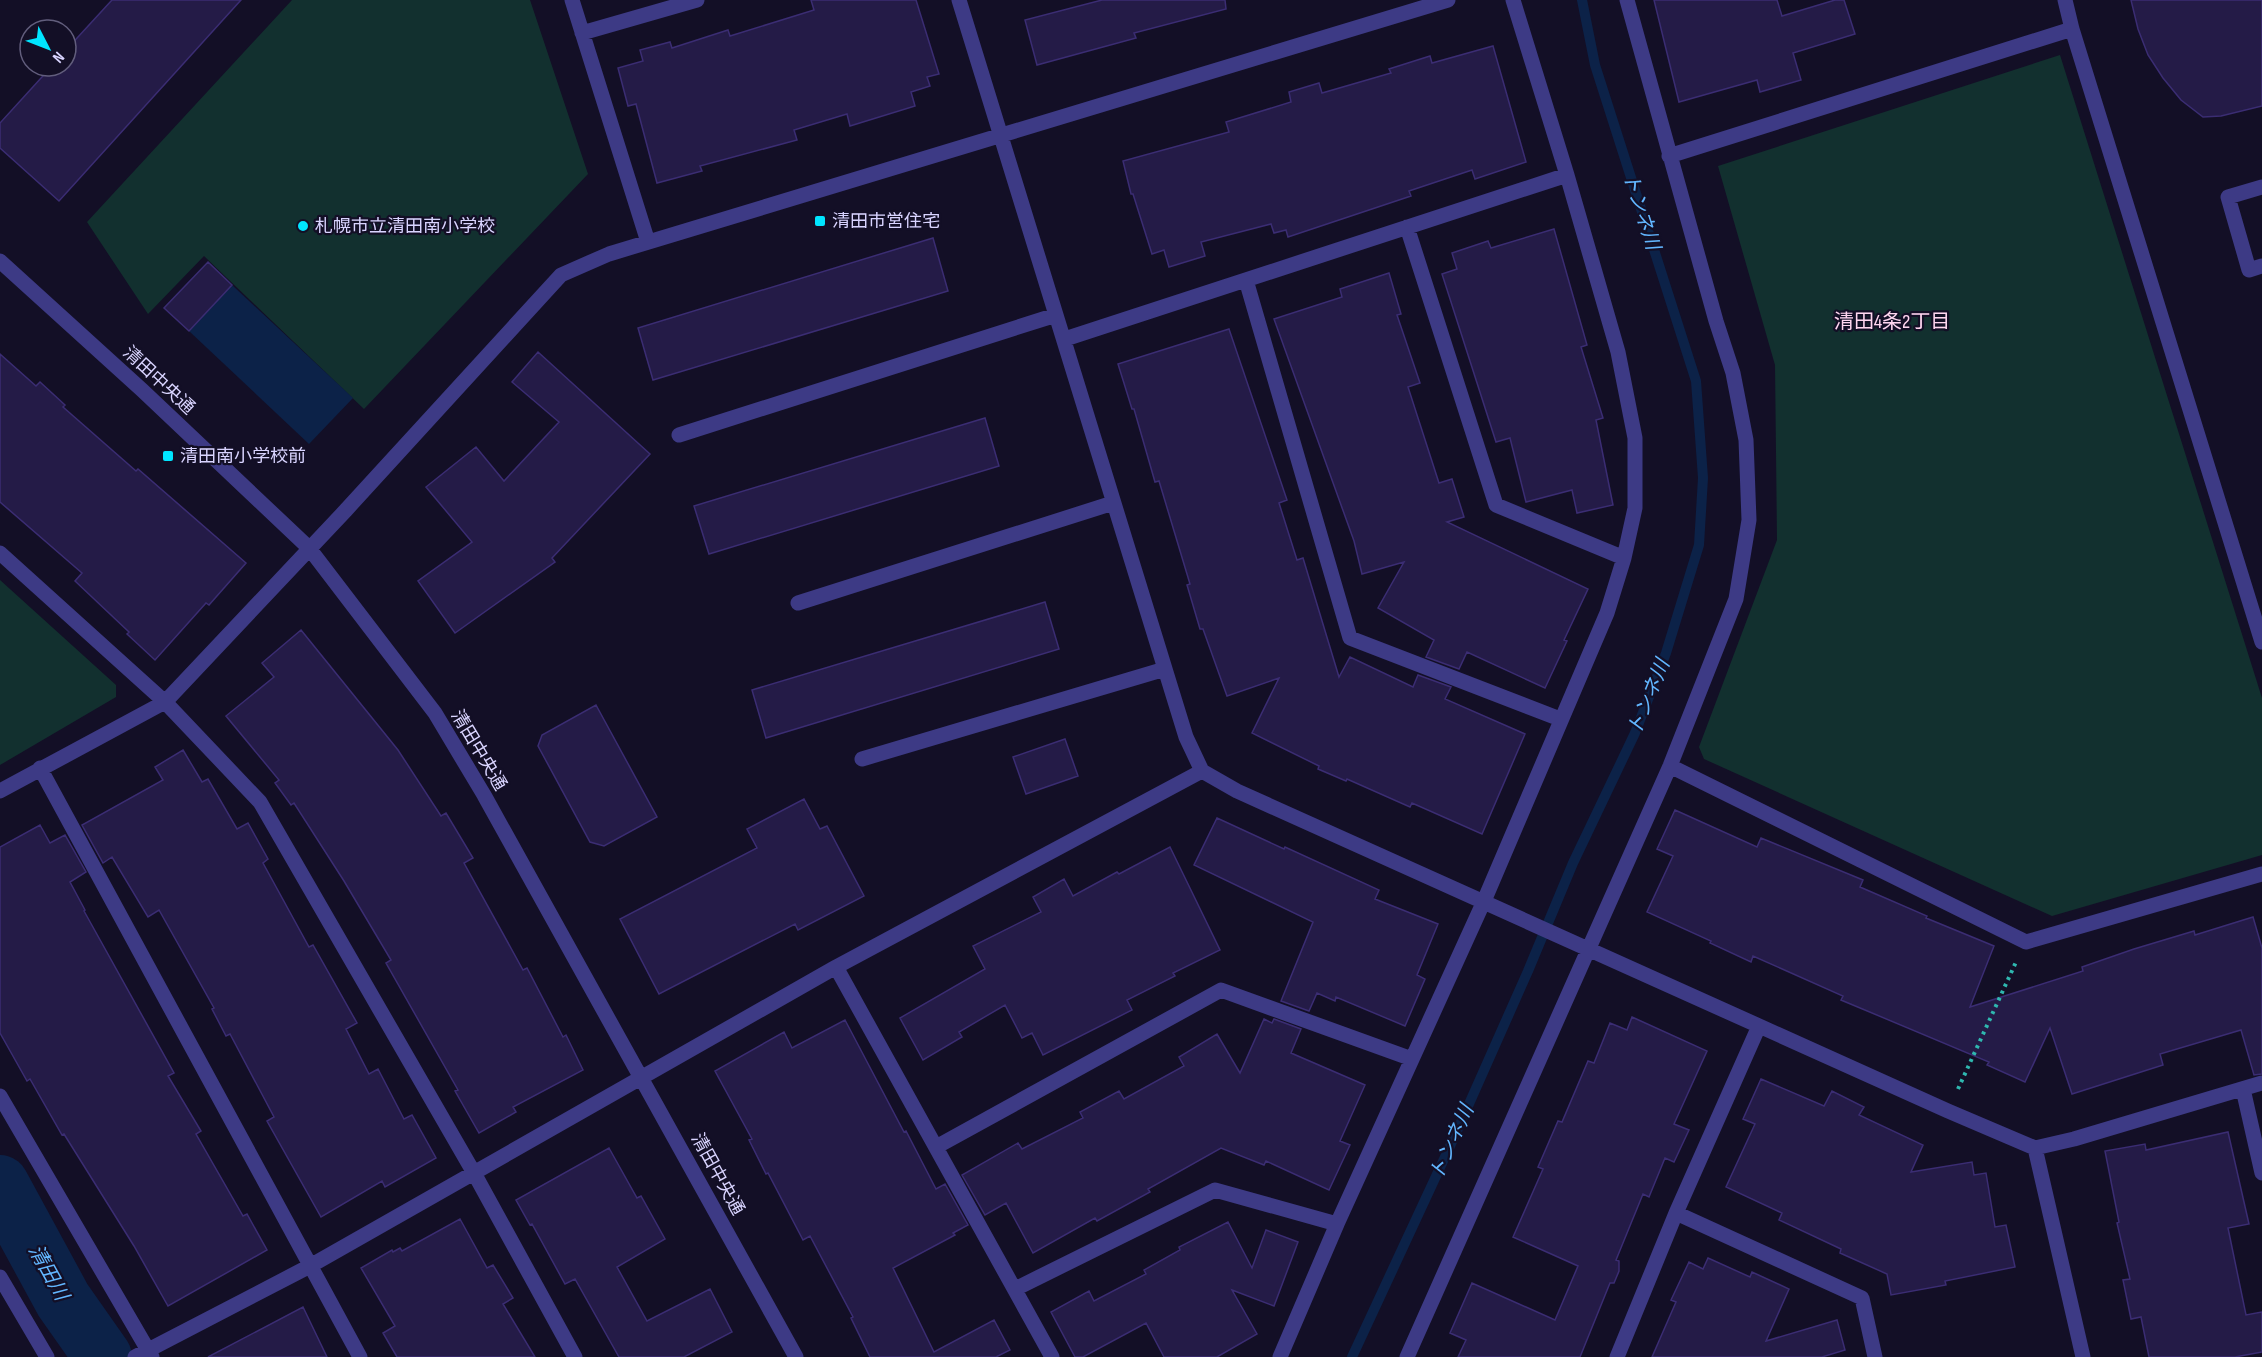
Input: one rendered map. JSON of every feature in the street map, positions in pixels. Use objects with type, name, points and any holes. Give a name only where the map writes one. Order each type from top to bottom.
[{"type":"street","points":[[572,0],[648,242]]},
{"type":"street","points":[[582,33],[697,0]]},
{"type":"street","points":[[959,0],[1186,737],[1202,771],[1237,791],[2035,1148],[2074,1139],[2262,1083]]},
{"type":"street","points":[[0,791],[165,702],[561,275],[609,254],[1448,0]]},
{"type":"street","points":[[1280,1357],[1337,1224],[1484,901],[1607,613],[1624,558],[1635,508],[1635,438],[1618,352],[1513,0]]},
{"type":"street","points":[[1407,1357],[1670,766],[1736,598],[1749,520],[1746,440],[1733,373],[1627,0]]},
{"type":"street","points":[[2065,0],[2072,29],[2262,642]]},
{"type":"street","points":[[1670,156],[2072,29]]},
{"type":"street","points":[[1065,339],[1567,175]]},
{"type":"street","points":[[2262,187],[2228,197],[2249,270],[2262,266]]},
{"type":"street","points":[[1407,227],[1496,505],[1624,558]]},
{"type":"street","name":"清田中央通","points":[[0,261],[309,548],[435,713],[484,795],[643,1078],[796,1357]]},
{"type":"street","points":[[1246,280],[1350,638],[1560,719]]},
{"type":"street","points":[[679,435],[1056,315]]},
{"type":"street","points":[[798,603],[1113,503]]},
{"type":"street","points":[[0,553],[165,702],[260,802],[474,1173],[574,1357]]},
{"type":"street","points":[[862,759],[1165,669]]},
{"type":"street","points":[[1670,766],[2026,942],[2262,874]]},
{"type":"street","points":[[40,768],[360,1357]]},
{"type":"street","points":[[0,1096],[145,1355],[310,1266],[836,967],[1202,771]]},
{"type":"street","points":[[836,967],[1052,1357]]},
{"type":"street","points":[[936,1147],[1221,990],[1412,1059]]},
{"type":"street","points":[[1617,1357],[1676,1213],[1759,1026]]},
{"type":"street","points":[[2243,1089],[2262,1173]]},
{"type":"street","points":[[2035,1148],[2083,1357]]},
{"type":"street","points":[[1015,1289],[1215,1190],[1337,1224]]},
{"type":"street","points":[[1676,1213],[1862,1298],[1875,1357]]},
{"type":"street","points":[[0,1277],[47,1357]]},
{"type":"street","points":[[1415,1339],[1423,1357]]},
{"type":"path","points":[[1948,1111],[2026,942]]},
{"type":"green space","name":"札幌市立清田南小学校","points":[[292,0],[530,0],[588,174],[364,409],[204,256],[148,314],[87,222]]},
{"type":"green space","points":[[2060,55],[2262,698],[2262,855],[2052,916],[1704,759],[1699,747],[1777,540],[1775,365],[1718,166]]},
{"type":"green space","points":[[0,580],[116,685],[116,697],[0,765]]},
{"type":"water","points":[[232,285],[353,398],[309,444],[189,331]]},
{"type":"building","points":[[112,0],[241,0],[59,201],[0,148],[0,123],[41,78],[78,78],[78,37]]},
{"type":"building","points":[[811,0],[916,0],[939,74],[927,77],[930,86],[911,92],[915,106],[850,126],[847,114],[794,130],[797,140],[700,166],[702,171],[657,183],[636,104],[628,106],[618,68],[643,61],[640,50],[670,42],[672,48],[728,30],[730,36],[814,10]]},
{"type":"building","points":[[1102,0],[1225,0],[1226,9],[1134,33],[1136,38],[1037,65],[1025,20]]},
{"type":"building","points":[[1654,0],[1777,0],[1782,16],[1835,0],[1844,0],[1855,34],[1793,53],[1801,80],[1760,92],[1757,80],[1679,102]]},
{"type":"building","points":[[2131,0],[2262,0],[2262,106],[2221,116],[2203,117],[2181,100],[2148,55],[2138,29]]},
{"type":"building","points":[[1493,46],[1526,162],[1475,179],[1472,170],[1409,191],[1411,196],[1288,237],[1286,230],[1274,233],[1271,224],[1201,242],[1205,256],[1169,267],[1164,250],[1152,254],[1133,194],[1131,194],[1123,161],[1229,132],[1226,122],[1291,102],[1289,92],[1319,83],[1322,93],[1391,73],[1389,69],[1430,56],[1432,63]]},
{"type":"building","points":[[1554,229],[1587,345],[1581,347],[1603,418],[1596,420],[1613,505],[1577,513],[1572,490],[1526,502],[1510,438],[1496,442],[1442,274],[1457,269],[1452,253],[1488,241],[1491,248]]},
{"type":"building","points":[[933,238],[948,291],[653,380],[638,328]]},
{"type":"building","points":[[208,262],[232,285],[189,331],[164,308]]},
{"type":"building","points":[[1389,273],[1401,314],[1397,315],[1420,383],[1408,387],[1439,483],[1452,479],[1464,517],[1447,522],[1588,589],[1545,688],[1467,652],[1459,669],[1426,657],[1434,640],[1378,608],[1404,562],[1362,574],[1354,541],[1274,319],[1342,297],[1340,289]]},
{"type":"building","points":[[1229,329],[1287,500],[1279,503],[1297,560],[1303,558],[1339,677],[1350,657],[1413,687],[1418,675],[1451,687],[1445,699],[1525,734],[1482,834],[1412,803],[1410,807],[1347,779],[1346,781],[1318,769],[1319,766],[1252,733],[1279,678],[1227,696],[1203,629],[1200,629],[1187,585],[1190,584],[1159,481],[1155,482],[1134,409],[1132,409],[1118,364]]},
{"type":"building","points":[[538,352],[650,454],[552,558],[555,562],[455,633],[418,581],[472,542],[426,487],[476,447],[504,481],[559,422],[512,382]]},
{"type":"building","points":[[0,354],[36,386],[40,382],[65,405],[63,407],[246,563],[209,605],[206,603],[155,660],[75,581],[82,573],[0,502]]},
{"type":"building","points":[[985,418],[999,466],[709,554],[694,506]]},
{"type":"building","points":[[1045,602],[1059,649],[766,738],[752,690]]},
{"type":"building","points":[[301,630],[398,750],[441,816],[446,813],[473,858],[464,863],[523,970],[527,968],[563,1037],[566,1035],[583,1070],[513,1107],[516,1112],[479,1133],[455,1091],[458,1090],[386,963],[391,960],[344,881],[294,803],[291,805],[275,783],[279,780],[226,716],[274,677],[262,663]]},
{"type":"building","points":[[596,705],[657,817],[604,846],[590,842],[538,746],[542,735]]},
{"type":"building","points":[[1065,739],[1078,776],[1026,794],[1013,757]]},
{"type":"building","points":[[183,750],[202,782],[208,779],[237,829],[248,823],[268,859],[263,863],[309,947],[313,945],[357,1023],[346,1029],[369,1074],[378,1069],[404,1119],[412,1115],[436,1158],[385,1187],[382,1181],[321,1217],[267,1121],[274,1117],[230,1034],[226,1036],[212,1009],[214,1008],[159,910],[148,917],[112,857],[103,863],[82,825],[163,780],[155,767]]},
{"type":"building","points":[[804,799],[820,829],[827,826],[864,896],[798,930],[795,924],[659,994],[620,919],[757,848],[747,829]]},
{"type":"building","points":[[1675,810],[1757,847],[1761,838],[1863,880],[1860,887],[1994,946],[1970,1007],[2083,971],[2082,967],[2134,949],[2194,931],[2195,935],[2253,917],[2262,948],[2262,1074],[2254,1075],[2241,1030],[2160,1054],[2163,1065],[2072,1094],[2050,1028],[2025,1082],[1987,1065],[1989,1062],[1841,1000],[1843,996],[1753,956],[1751,962],[1647,912],[1673,856],[1657,849]]},
{"type":"building","points":[[1217,818],[1379,890],[1375,899],[1438,924],[1417,975],[1425,979],[1405,1026],[1336,997],[1335,1001],[1317,993],[1309,1011],[1281,1001],[1313,922],[1194,865]]},
{"type":"building","points":[[40,825],[50,843],[65,835],[86,872],[70,882],[174,1073],[168,1076],[201,1131],[196,1134],[243,1216],[247,1214],[267,1250],[168,1306],[134,1246],[64,1134],[62,1135],[30,1079],[27,1081],[0,1033],[0,847]]},
{"type":"building","points":[[1170,847],[1220,950],[1173,973],[1175,976],[1127,1000],[1132,1010],[1043,1055],[1032,1033],[1022,1038],[1005,1005],[959,1032],[962,1037],[923,1060],[900,1018],[985,969],[973,946],[1041,912],[1033,897],[1064,879],[1073,896]]},
{"type":"building","points":[[1632,1017],[1707,1051],[1674,1124],[1689,1130],[1674,1162],[1665,1158],[1649,1197],[1643,1194],[1616,1260],[1619,1261],[1619,1271],[1614,1283],[1610,1283],[1580,1357],[1458,1357],[1466,1340],[1450,1333],[1472,1283],[1555,1320],[1578,1266],[1513,1237],[1543,1169],[1538,1167],[1558,1121],[1562,1122],[1588,1061],[1594,1063],[1610,1023],[1627,1030]]},
{"type":"building","points":[[1264,1019],[1272,1023],[1274,1019],[1301,1029],[1291,1053],[1365,1085],[1340,1141],[1350,1145],[1329,1190],[1266,1161],[1264,1165],[1221,1148],[1148,1189],[1150,1192],[1097,1221],[1095,1218],[1033,1253],[1006,1203],[985,1215],[962,1175],[1018,1143],[1022,1149],[1083,1118],[1080,1112],[1119,1091],[1124,1099],[1184,1066],[1179,1057],[1217,1034],[1240,1073]]},
{"type":"building","points":[[845,1020],[936,1189],[945,1184],[968,1225],[953,1233],[955,1235],[893,1268],[934,1352],[994,1320],[1010,1350],[996,1357],[870,1357],[851,1318],[853,1317],[810,1236],[803,1240],[768,1173],[766,1174],[749,1140],[752,1139],[715,1071],[784,1032],[792,1048]]},
{"type":"building","points":[[1761,1079],[1824,1106],[1832,1091],[1864,1107],[1859,1115],[1923,1145],[1911,1172],[1972,1162],[1974,1175],[1986,1173],[1995,1227],[2006,1225],[2015,1267],[1945,1281],[1946,1285],[1891,1295],[1887,1274],[1840,1253],[1841,1249],[1779,1220],[1782,1213],[1726,1187],[1755,1124],[1743,1119]]},
{"type":"building","points":[[2228,1132],[2249,1224],[2228,1228],[2246,1315],[2262,1312],[2262,1352],[2235,1357],[2149,1357],[2141,1317],[2131,1319],[2123,1280],[2130,1279],[2117,1223],[2119,1222],[2105,1151],[2145,1144],[2146,1150]]},
{"type":"building","points":[[609,1148],[637,1198],[641,1196],[665,1239],[617,1267],[647,1321],[710,1289],[732,1332],[684,1357],[619,1357],[575,1279],[565,1284],[516,1200]]},
{"type":"building","points":[[460,1219],[487,1268],[493,1265],[513,1298],[503,1304],[535,1357],[397,1357],[383,1333],[395,1326],[361,1268],[392,1250],[393,1252],[400,1248],[402,1251]]},
{"type":"building","points":[[1228,1222],[1252,1268],[1266,1230],[1298,1242],[1274,1306],[1232,1290],[1257,1334],[1217,1357],[1164,1357],[1146,1323],[1083,1357],[1075,1357],[1051,1312],[1089,1291],[1094,1301],[1146,1274],[1144,1270],[1180,1250],[1179,1247]]},
{"type":"building","points":[[1708,1258],[1750,1277],[1752,1272],[1789,1289],[1766,1341],[1837,1320],[1845,1350],[1822,1357],[1652,1357],[1676,1302],[1671,1300],[1689,1262],[1703,1269]]},
{"type":"building","points":[[303,1307],[327,1357],[208,1357]]},
{"type":"waterway","name":"トンネ川","points":[[1352,1357],[1457,1131],[1573,863],[1635,733],[1666,653],[1699,545],[1703,478],[1696,381],[1595,65],[1582,0]]},
{"type":"waterway","name":"清田川","points":[[0,1184],[63,1300],[103,1357]]},
{"type":"place","name":"清田市営住宅","points":[[820,221]]},
{"type":"place","name":"札幌市立清田南小学校","points":[[303,226]]},
{"type":"place","name":"清田南小学校前","points":[[168,456]]},
{"type":"district","name":"清田4条2丁目","points":[[1892,321]]}]
